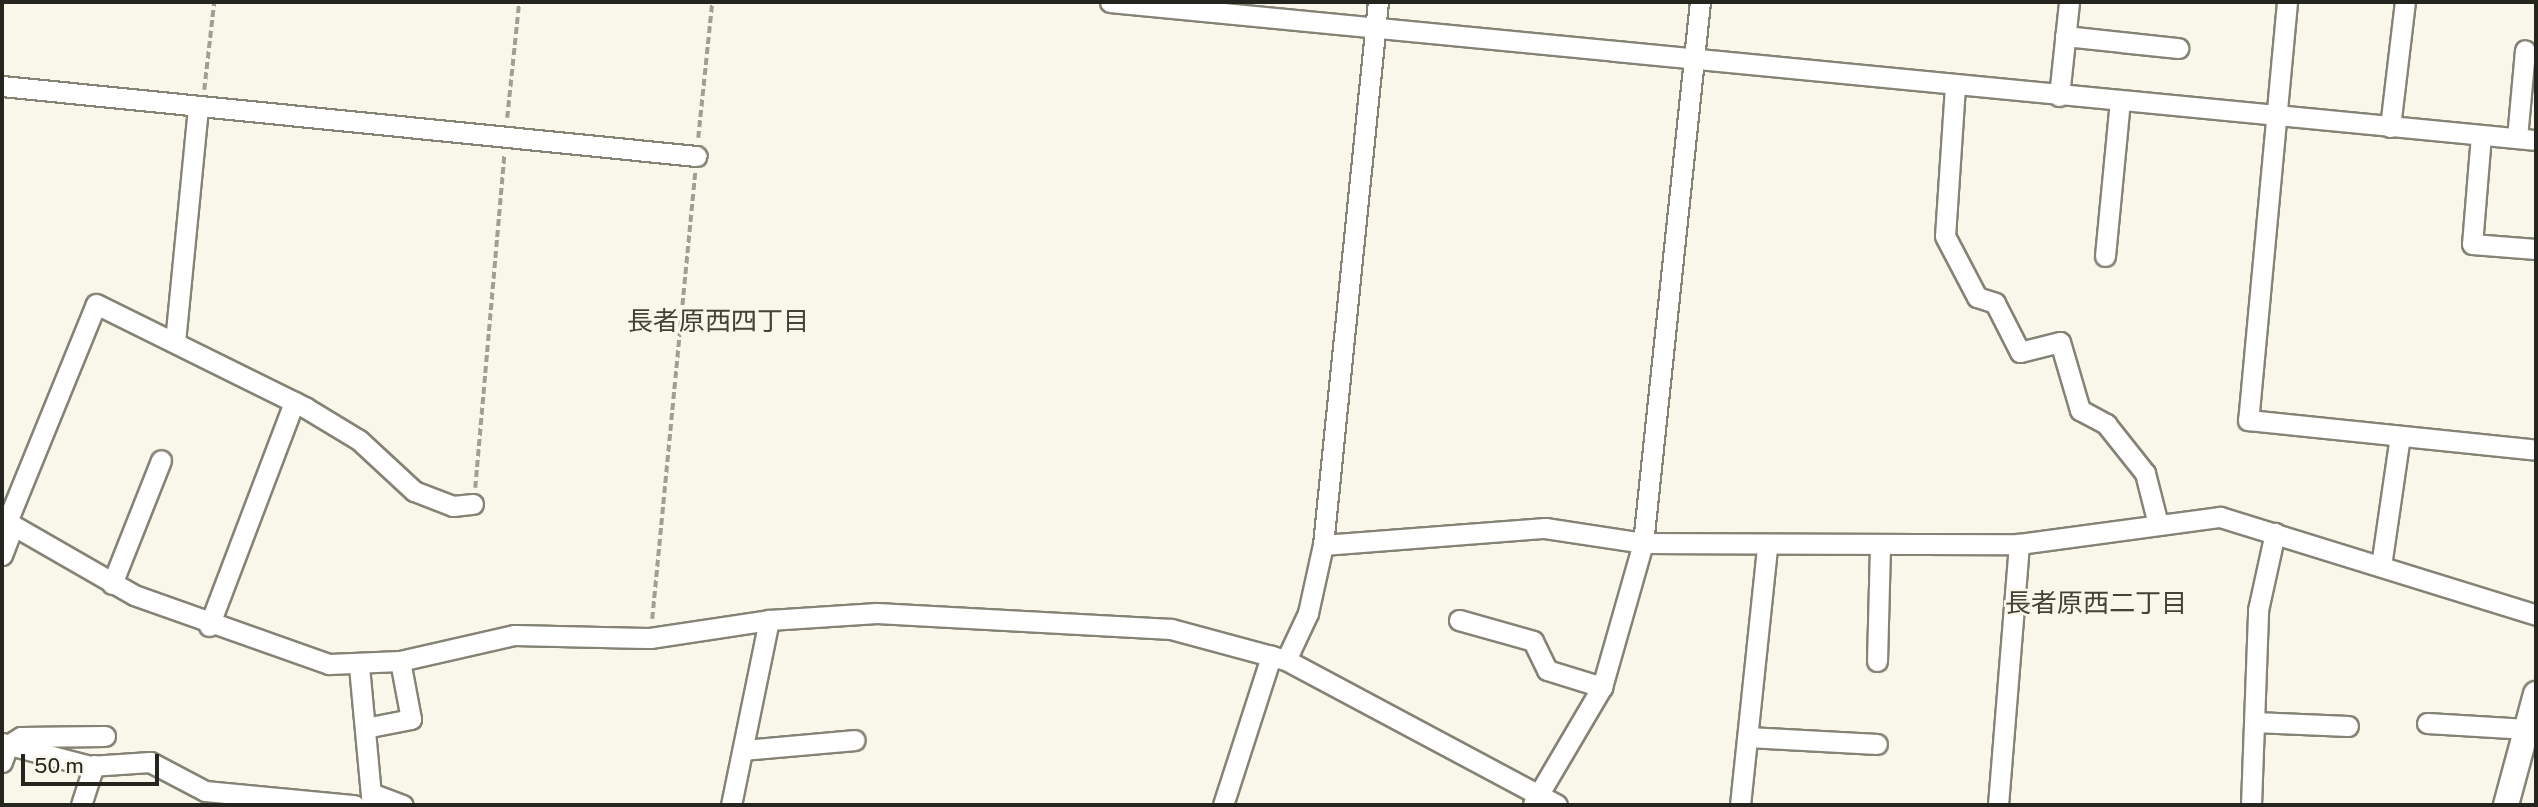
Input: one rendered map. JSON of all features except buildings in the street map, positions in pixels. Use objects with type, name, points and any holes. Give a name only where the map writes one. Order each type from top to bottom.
[{"type":"main road","points":[[2506,805],[2536,694]]},
{"type":"street","points":[[1110,2],[1695,63],[2527,139],[2525,50]]},
{"type":"street","points":[[1223,805],[1279,658],[1308,613],[1323,545],[1378,2]]},
{"type":"street","points":[[1536,800],[1602,687],[1643,543],[1700,2]]},
{"type":"street","points":[[2059,96],[2069,2]]},
{"type":"street","points":[[2287,2],[2248,420],[2536,450]]},
{"type":"street","points":[[2390,127],[2405,2]]},
{"type":"street","points":[[2065,36],[2178,48]]},
{"type":"street","points":[[2,86],[696,156]]},
{"type":"street","points":[[1955,86],[1945,236],[1977,297],[1996,303],[2020,352],[2060,342],[2080,410],[2106,424],[2145,473],[2158,524]]},
{"type":"street","points":[[2105,256],[2120,102]]},
{"type":"street","points":[[175,342],[200,106]]},
{"type":"street","points":[[2481,135],[2472,244],[2536,249]]},
{"type":"street","points":[[2,555],[7,522],[96,304],[294,402],[359,440],[414,491],[453,506],[473,504]]},
{"type":"street","points":[[209,626],[294,402]]},
{"type":"street","points":[[2381,566],[2400,436]]},
{"type":"street","points":[[112,584],[161,460]]},
{"type":"street","points":[[1323,545],[1545,528],[1643,543],[1767,547],[2019,544],[2220,517],[2536,615]]},
{"type":"street","points":[[7,522],[112,584],[209,626],[304,659],[359,666],[400,661],[514,635],[650,638],[769,620],[877,613],[1171,629],[1279,658],[1536,800],[1557,805]]},
{"type":"street","points":[[2251,805],[2258,610],[2275,533]]},
{"type":"street","points":[[1998,805],[2019,544]]},
{"type":"street","points":[[1877,661],[1880,545]]},
{"type":"street","points":[[1740,805],[1767,547]]},
{"type":"street","points":[[732,805],[769,620]]},
{"type":"street","points":[[1460,620],[1533,641],[1547,670],[1602,687]]},
{"type":"street","points":[[365,728],[411,719],[400,661]]},
{"type":"street","points":[[359,666],[372,799],[403,805]]},
{"type":"street","points":[[2254,722],[2348,726]]},
{"type":"street","points":[[2427,723],[2526,730]]},
{"type":"street","points":[[4,750],[21,737],[105,736]]},
{"type":"street","points":[[1748,737],[1877,744]]},
{"type":"street","points":[[743,750],[855,740]]},
{"type":"street","points":[[4,750],[94,765],[150,762],[205,791],[354,805]]},
{"type":"street","points":[[81,805],[94,765]]},
{"type":"path","points":[[200,106],[214,2]]},
{"type":"path","points":[[473,504],[519,2]]},
{"type":"path","points":[[650,638],[712,2]]},
{"type":"district","name":"長者原西四丁目","points":[[718,321]]},
{"type":"district","name":"長者原西二丁目","points":[[2096,603]]}]
